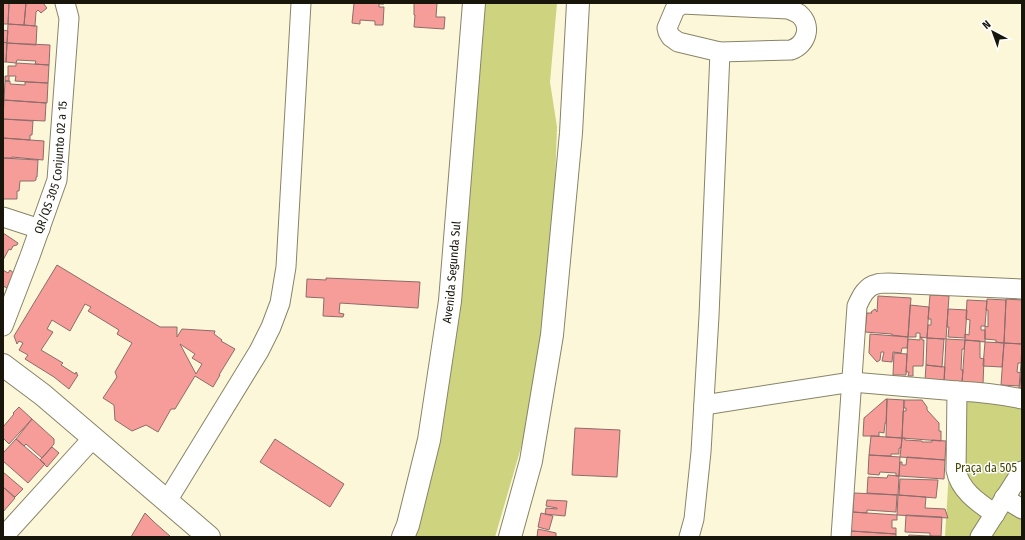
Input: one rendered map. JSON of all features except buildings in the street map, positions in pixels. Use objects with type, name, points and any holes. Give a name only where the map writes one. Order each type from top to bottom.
[{"type":"main road","name":"Avenida Segunda Sul","points":[[403,537],[408,525],[429,440],[450,301],[474,3]]},
{"type":"main road","points":[[510,537],[531,461],[552,335],[571,133],[578,3]]},
{"type":"main road","points":[[3,365],[43,395],[209,537]]},
{"type":"street","name":"QR/QS 305 Conjunto 02 a 15","points":[[3,326],[57,180],[69,18],[65,3]]},
{"type":"street","points":[[167,501],[259,351],[271,328],[280,304],[286,267],[301,3]]},
{"type":"street","points":[[682,4],[788,8],[799,15],[807,26],[805,39],[802,44],[791,50],[720,52],[678,42],[671,37],[667,28],[675,9],[682,4]]},
{"type":"street","points":[[689,537],[694,519],[701,459],[709,316],[720,52]]},
{"type":"street","points":[[3,217],[40,229]]},
{"type":"street","points":[[840,537],[857,306],[862,295],[868,288],[876,284],[888,283],[1022,289]]},
{"type":"street","points":[[704,405],[852,382],[989,393],[1022,398]]},
{"type":"street","points":[[957,391],[956,470],[959,480],[965,490],[979,503],[1022,509]]},
{"type":"street","points":[[4,537],[93,438]]},
{"type":"street","points":[[980,537],[1022,471]]},
{"type":"green space","points":[[480,3],[557,3],[550,82],[557,127],[552,269],[527,427],[495,537],[410,537]]},
{"type":"green space","name":"Praça da 505","points":[[954,386],[1006,386],[1022,390],[1022,480],[1014,492],[1022,497],[1022,537],[945,537]]}]
